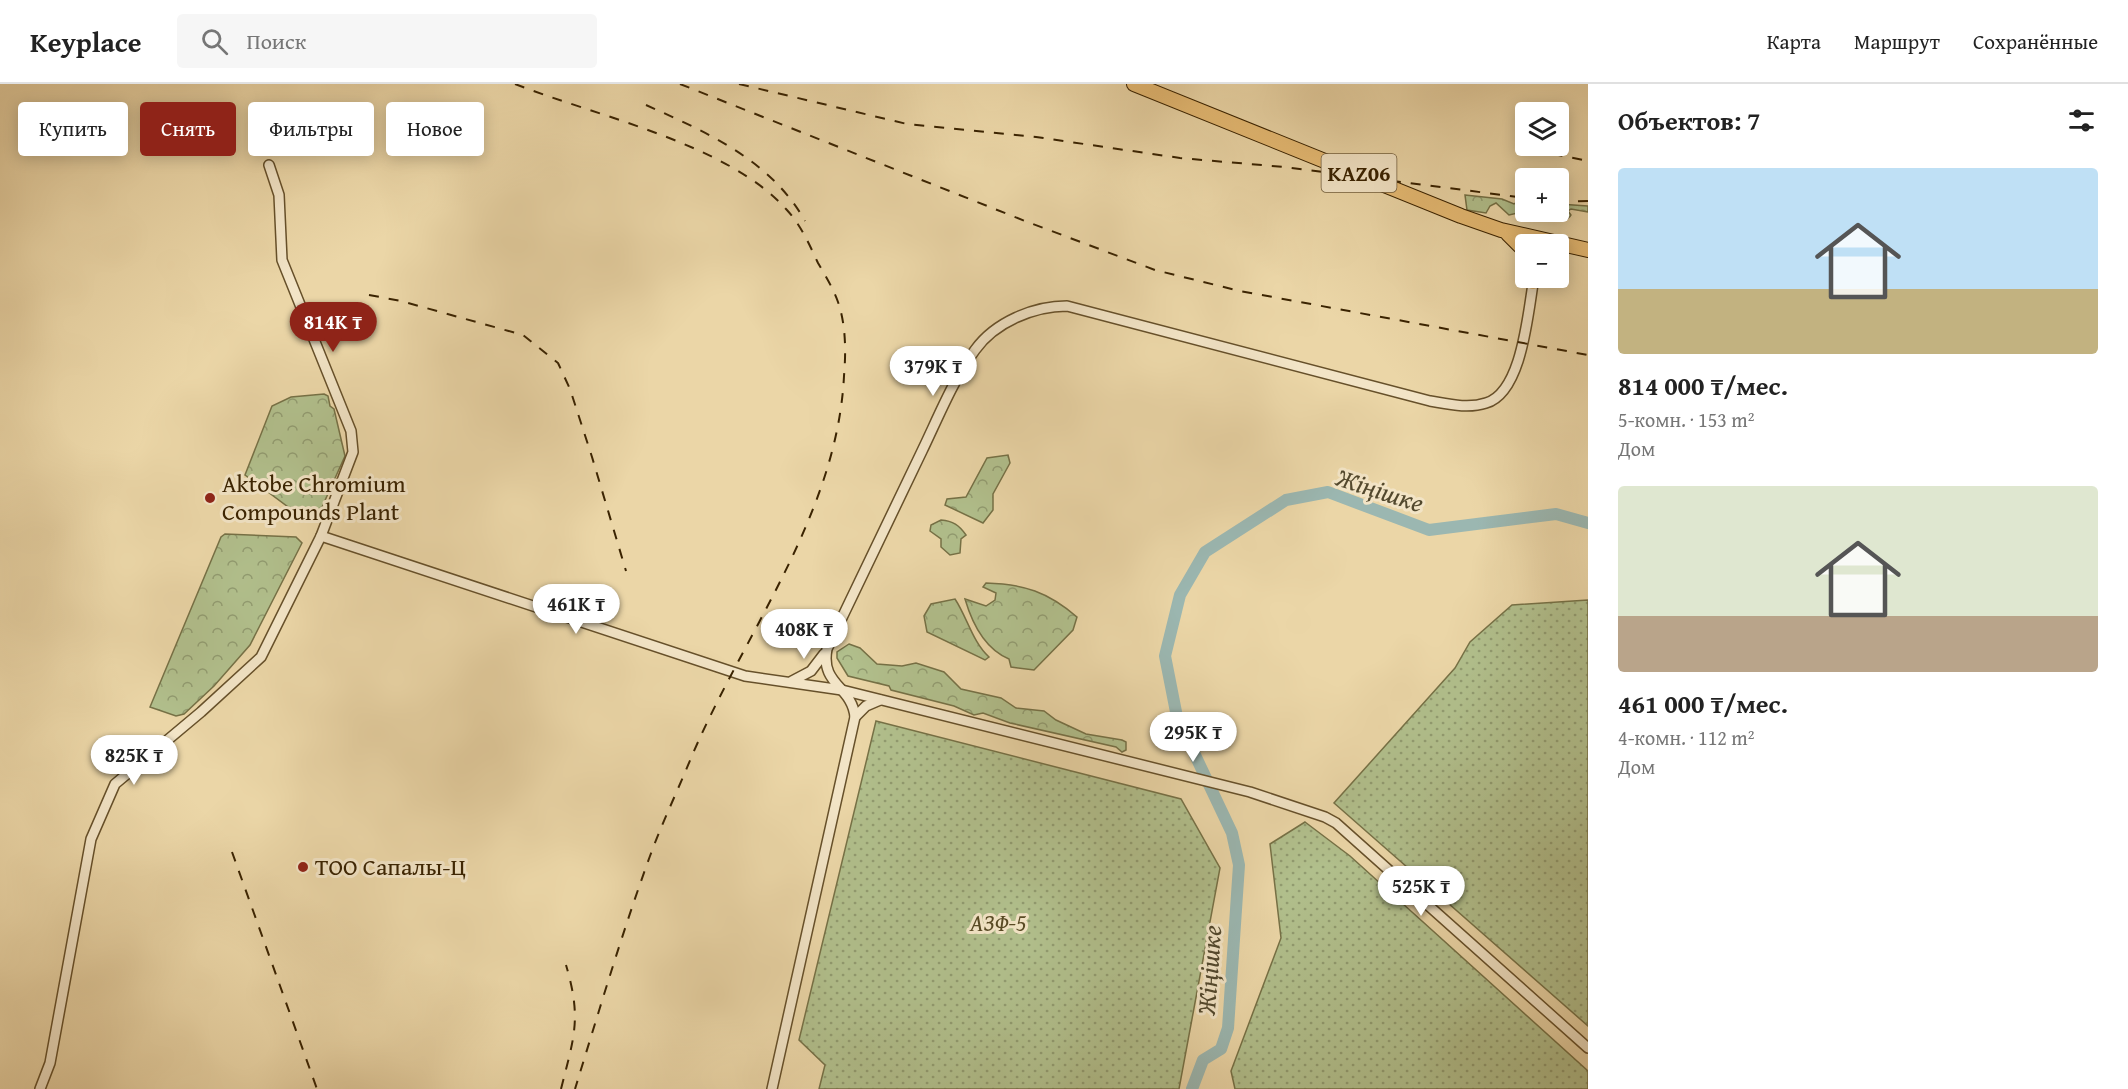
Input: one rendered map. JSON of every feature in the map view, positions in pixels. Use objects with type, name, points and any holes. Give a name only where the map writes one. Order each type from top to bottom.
[{"type":"highway","name":"KАZ06","points":[[1134,84],[1515,234]]},
{"type":"highway","points":[[1501,230],[1515,239]]},
{"type":"highway","name":"KАZ06","points":[[1569,247],[1588,250]]},
{"type":"street","points":[[40,1089],[50,1063],[77,904],[91,839],[116,784],[201,712],[261,657],[321,536],[353,452],[354,441],[282,260],[279,195],[269,165]]},
{"type":"street","points":[[791,681],[812,671],[827,649],[947,400],[975,349],[990,334],[1008,322],[1049,306],[1067,306],[1430,401],[1473,406],[1498,398],[1505,390],[1523,343],[1532,288]]},
{"type":"street","points":[[321,536],[745,676],[842,690],[1128,760],[1297,806],[1336,823],[1588,1048]]},
{"type":"street","points":[[772,1089],[855,717],[852,703],[831,679],[826,669],[827,649]]},
{"type":"street","points":[[855,717],[866,706],[882,700]]},
{"type":"green space","points":[[1465,195],[1502,199],[1515,203],[1515,214],[1509,215],[1496,203],[1490,206],[1486,213],[1467,210]]},
{"type":"green space","points":[[1569,205],[1588,206],[1588,212],[1569,210]]},
{"type":"green space","points":[[324,394],[328,396],[330,406],[334,409],[345,456],[318,516],[307,521],[245,475],[272,406],[291,397]]},
{"type":"green space","points":[[1008,455],[1010,463],[993,494],[993,510],[983,523],[945,505],[947,499],[966,497],[987,458]]},
{"type":"green space","points":[[941,520],[955,524],[966,535],[961,539],[960,553],[950,555],[941,547],[941,539],[930,531],[931,525]]},
{"type":"green space","points":[[225,534],[296,537],[302,543],[250,645],[214,686],[184,714],[176,716],[150,707],[221,537]]},
{"type":"green space","points":[[986,583],[1012,585],[1035,591],[1056,601],[1077,617],[1073,630],[1034,670],[1011,667],[1009,659],[986,642],[971,617],[965,599],[986,606],[995,600],[996,593],[983,587]]},
{"type":"green space","points":[[955,599],[974,637],[989,657],[985,660],[927,632],[924,616],[931,604]]},
{"type":"green space","points":[[1588,600],[1588,1026],[1334,803],[1455,668],[1470,642],[1512,605]]},
{"type":"green space","points":[[849,644],[860,648],[877,664],[902,666],[916,663],[944,672],[961,689],[1001,698],[1016,708],[1044,711],[1056,720],[1086,734],[1122,740],[1126,742],[1126,750],[1122,752],[1116,747],[1010,723],[983,713],[974,715],[954,706],[848,676],[837,658],[837,652]]},
{"type":"green space","name":"АЗФ-5","points":[[876,721],[1181,799],[1220,868],[1179,1089],[819,1089],[825,1065],[799,1040]]},
{"type":"green space","points":[[1305,822],[1350,856],[1588,1071],[1588,1089],[1235,1089],[1231,1071],[1281,938],[1270,844]]},
{"type":"waterway","name":"Жіңішке","points":[[1192,1089],[1203,1060],[1221,1049],[1228,1028],[1239,865],[1232,833],[1177,717],[1165,656],[1180,595],[1205,552],[1286,500],[1328,492],[1429,530],[1556,514],[1588,523]]},
{"type":"railway","points":[[515,84],[621,120],[696,149],[761,186],[786,209],[804,235],[836,297],[843,320],[845,339],[844,376],[838,427],[825,477],[785,572],[713,711],[660,831],[620,943],[575,1089]]},
{"type":"railway","points":[[680,84],[1155,270],[1240,291],[1588,355]]},
{"type":"railway","points":[[739,84],[907,124],[1036,137],[1180,158],[1284,167],[1515,197]]},
{"type":"railway","points":[[646,105],[714,137],[756,165],[791,200],[805,221]]},
{"type":"railway","points":[[1563,156],[1588,161]]},
{"type":"railway","points":[[1569,202],[1588,201]]},
{"type":"railway","points":[[369,295],[401,301],[523,335],[558,363],[570,389],[626,571]]},
{"type":"railway","points":[[232,852],[317,1089]]},
{"type":"railway","points":[[561,1089],[573,1041],[575,1014],[566,965]]},
{"type":"place","name":"Aktobe Chromium Compounds Plant","points":[[210,498]]},
{"type":"place","name":"ТОО Сапалы-Ц","points":[[303,867]]}]
